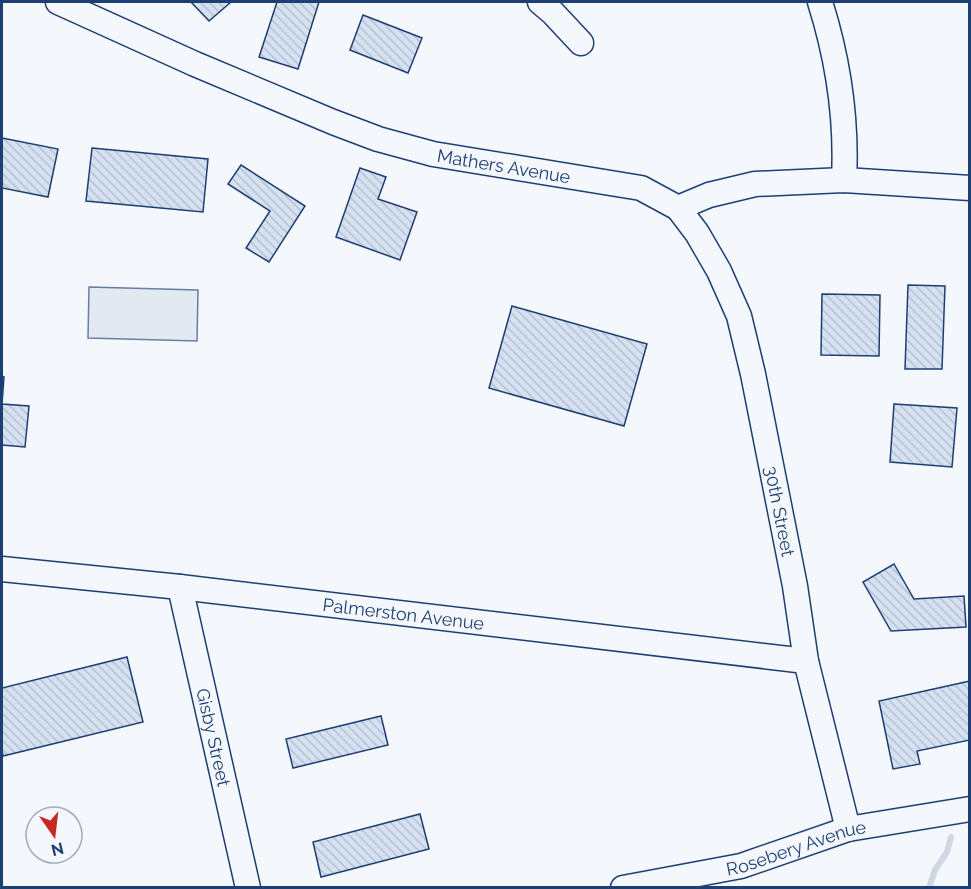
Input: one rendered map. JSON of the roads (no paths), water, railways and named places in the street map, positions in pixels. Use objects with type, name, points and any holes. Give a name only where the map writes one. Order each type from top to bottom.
[{"type":"street","name":"Mathers Avenue","points":[[58,2],[195,64],[378,139],[433,154],[641,188],[678,208]]},
{"type":"street","points":[[820,2],[841,95],[844,180]]},
{"type":"street","points":[[546,7],[581,44]]},
{"type":"street","points":[[678,208],[709,195],[755,184],[844,180],[969,188]]},
{"type":"street","name":"30th Street","points":[[678,208],[697,232],[719,271],[739,316],[753,374],[793,574],[806,661],[848,829]]},
{"type":"street","name":"Palmerston Avenue","points":[[2,569],[180,587],[806,661]]},
{"type":"street","name":"Gisby Street","points":[[180,587],[248,888]]},
{"type":"street","name":"Rosebery Avenue","points":[[623,888],[741,866],[848,829],[969,809]]},
{"type":"waterway","points":[[929,888],[935,870],[947,852],[951,837]]}]
